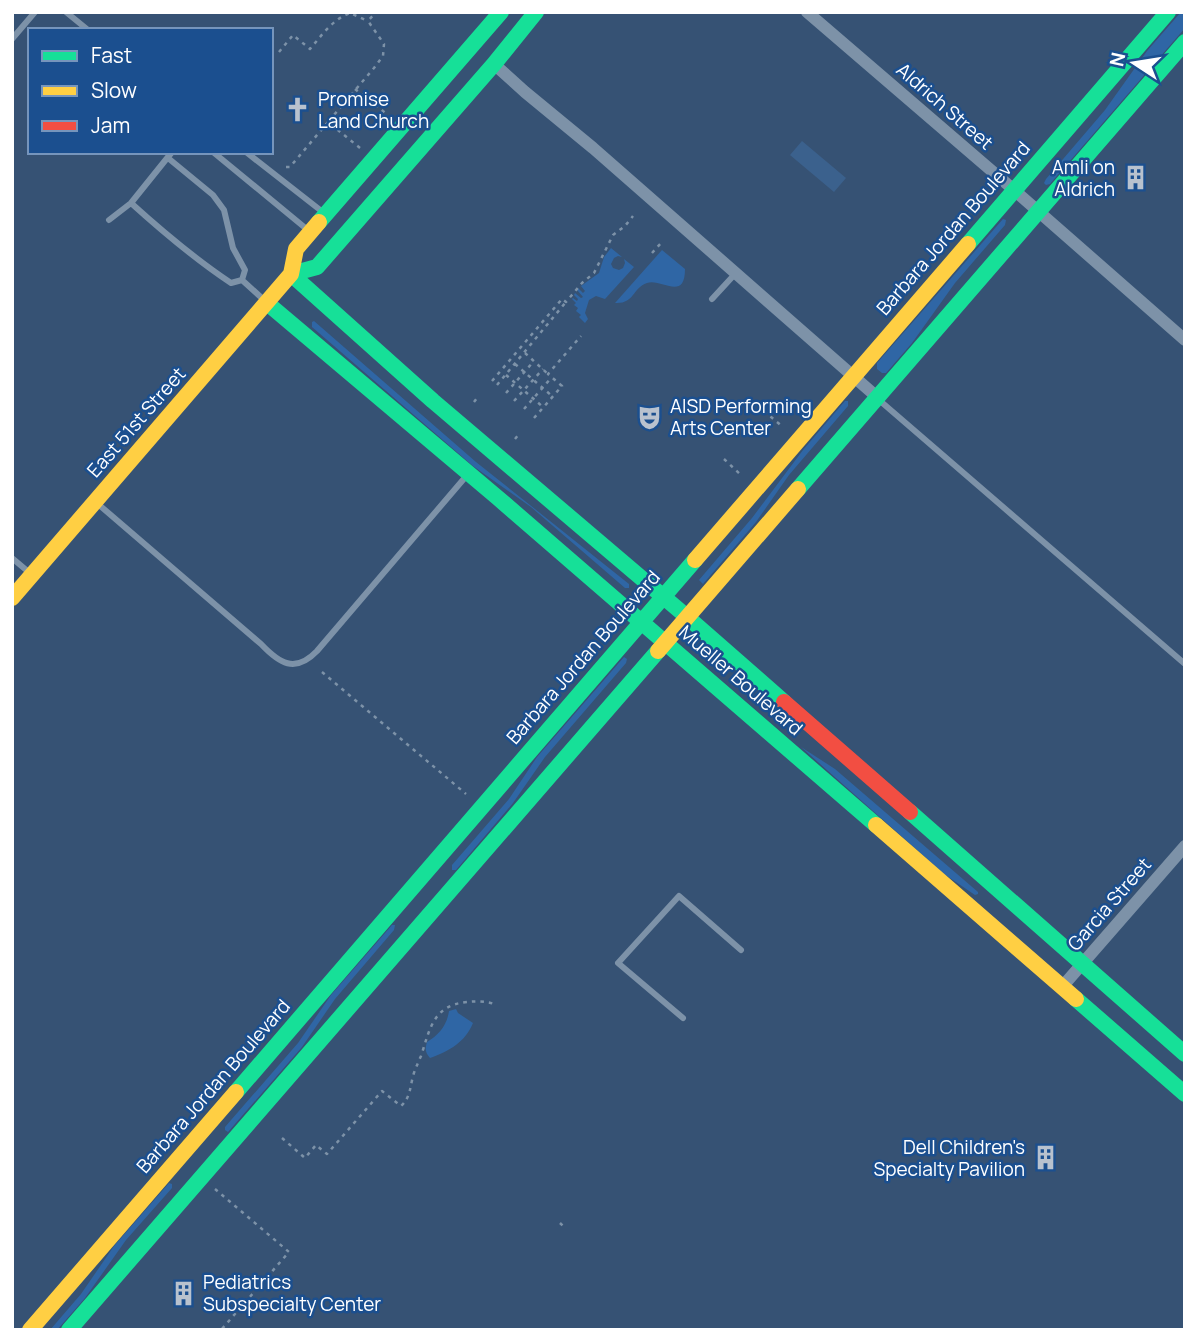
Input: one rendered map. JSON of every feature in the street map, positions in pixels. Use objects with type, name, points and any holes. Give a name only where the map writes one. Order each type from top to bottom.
[{"type":"street","name":"East 51st Street","points":[[12,598],[267,303],[291,274],[296,249],[501,12]]},
{"type":"street","name":"East 51st Street","points":[[291,274],[317,267],[536,12]]},
{"type":"street","name":"Aldrich Street","points":[[807,12],[1185,340]]},
{"type":"street","name":"Barbara Jordan Boulevard","points":[[30,1330],[1168,12]]},
{"type":"street","points":[[69,1330],[1185,42]]},
{"type":"street","points":[[494,64],[877,397]]},
{"type":"street","name":"Mueller Boulevard","points":[[291,274],[433,401],[663,596],[1185,1054]]},
{"type":"street","name":"Mueller Boulevard","points":[[267,303],[641,621],[1185,1094]]},
{"type":"street","name":"Garcia Street","points":[[1062,987],[1185,846]]},
{"type":"lane","points":[[12,39],[35,12]]},
{"type":"lane","points":[[66,12],[86,28]]},
{"type":"lane","points":[[215,154],[310,232]]},
{"type":"lane","points":[[249,154],[325,215]]},
{"type":"lane","points":[[109,220],[131,203],[170,155],[213,195],[224,210],[233,248],[245,270],[242,280]]},
{"type":"lane","points":[[131,203],[198,261],[231,284],[242,280]]},
{"type":"lane","points":[[712,299],[735,274]]},
{"type":"lane","points":[[242,280],[267,303]]},
{"type":"lane","points":[[877,397],[1185,664]]},
{"type":"lane","points":[[95,501],[275,659],[283,663],[299,663],[311,658],[469,473]]},
{"type":"lane","points":[[12,558],[32,575]]},
{"type":"lane","points":[[683,1018],[618,963],[679,895],[741,950]]},
{"type":"path","points":[[368,21],[376,12]]},
{"type":"path","points":[[279,52],[292,35],[310,49],[337,19],[350,13],[368,21],[384,44],[383,56],[374,68],[290,167],[283,168]]},
{"type":"path","points":[[355,89],[388,115]]},
{"type":"path","points":[[328,122],[360,148]]},
{"type":"path","points":[[497,386],[582,283],[594,273],[613,235],[633,216]]},
{"type":"path","points":[[652,253],[662,242]]},
{"type":"path","points":[[492,382],[562,299],[566,302]]},
{"type":"path","points":[[524,409],[581,336]]},
{"type":"path","points":[[524,353],[562,386],[534,418]]},
{"type":"path","points":[[506,393],[534,361]]},
{"type":"path","points":[[515,364],[552,396]]},
{"type":"path","points":[[514,401],[543,369]]},
{"type":"path","points":[[506,374],[543,407]]},
{"type":"path","points":[[474,402],[477,398]]},
{"type":"path","points":[[764,411],[783,427]]},
{"type":"path","points":[[515,439],[519,435]]},
{"type":"path","points":[[724,459],[741,475]]},
{"type":"path","points":[[322,672],[466,794]]},
{"type":"path","points":[[282,1138],[305,1158],[316,1145],[327,1154],[382,1091],[401,1106],[404,1104],[427,1034],[445,1009],[464,1002],[494,1004]]},
{"type":"path","points":[[215,1189],[289,1252],[222,1330]]},
{"type":"path","points":[[560,1223],[565,1228]]},
{"type":"shaded area","points":[[1181,12],[1185,12],[1185,28],[1050,184],[1046,185],[1046,179],[1105,110],[1147,51]]},
{"type":"shaded area","points":[[802,141],[846,178],[834,192],[790,155]]},
{"type":"shaded area","points":[[1003,219],[1006,220],[1005,225],[955,283],[912,343],[886,373],[877,369],[877,363]]},
{"type":"shaded area","points":[[611,248],[622,257],[614,258],[611,264],[613,268],[623,268],[624,259],[634,267],[605,299],[596,296],[589,300],[585,313],[588,319],[585,323],[579,317],[581,315],[576,311],[578,308],[572,299],[578,299],[575,293],[583,297],[578,288],[583,293],[585,291],[581,286],[599,273],[604,257]]},
{"type":"shaded area","points":[[662,250],[685,269],[681,284],[677,287],[647,283],[626,301],[615,303]]},
{"type":"shaded area","points":[[314,321],[476,462],[629,584],[629,588],[625,588],[531,507],[473,466],[312,327]]},
{"type":"shaded area","points":[[845,401],[848,401],[848,406],[789,475],[756,522],[703,584],[699,580]]},
{"type":"shaded area","points":[[624,657],[627,659],[626,663],[545,757],[513,803],[456,870],[452,870],[452,865],[509,799],[537,757]]},
{"type":"shaded area","points":[[801,747],[835,769],[978,894],[975,895],[944,874]]},
{"type":"shaded area","points":[[392,925],[395,925],[394,930],[335,999],[302,1047],[228,1132],[225,1130],[298,1043],[331,995]]},
{"type":"shaded area","points":[[456,1009],[473,1023],[470,1030],[456,1045],[430,1058],[426,1050],[427,1042],[442,1029],[449,1011]]},
{"type":"shaded area","points":[[169,1183],[172,1188],[126,1240],[85,1298],[57,1330],[50,1330],[81,1294],[114,1246]]},
{"type":"traffic: fast","points":[[319,222],[501,12]]},
{"type":"traffic: fast","points":[[291,274],[317,267],[536,12]]},
{"type":"traffic: fast","points":[[968,244],[1168,12]]},
{"type":"traffic: fast","points":[[798,489],[1185,42]]},
{"type":"traffic: fast","points":[[291,274],[433,401],[784,702]]},
{"type":"traffic: fast","points":[[267,303],[498,498],[876,825]]},
{"type":"traffic: fast","points":[[236,1092],[695,560]]},
{"type":"traffic: fast","points":[[69,1330],[658,651]]},
{"type":"traffic: fast","points":[[910,812],[1185,1054]]},
{"type":"traffic: fast","points":[[1076,999],[1185,1094]]},
{"type":"traffic: slow","points":[[12,598],[291,274],[296,249],[319,222]]},
{"type":"traffic: slow","points":[[695,560],[968,244]]},
{"type":"traffic: slow","points":[[658,651],[798,489]]},
{"type":"traffic: slow","points":[[876,825],[1076,999]]},
{"type":"traffic: slow","points":[[30,1330],[236,1092]]},
{"type":"traffic: jam","points":[[784,702],[910,812]]},
{"type":"place","name":"Promise Land Church","points":[[298,110]]},
{"type":"place","name":"Amli on Aldrich","points":[[1135,178]]},
{"type":"place","name":"AISD Performing Arts Center","points":[[650,417]]},
{"type":"place","name":"Dell Children's Specialty Pavilion","points":[[1045,1158]]},
{"type":"place","name":"Pediatrics Subspecialty Center","points":[[183,1293]]}]
